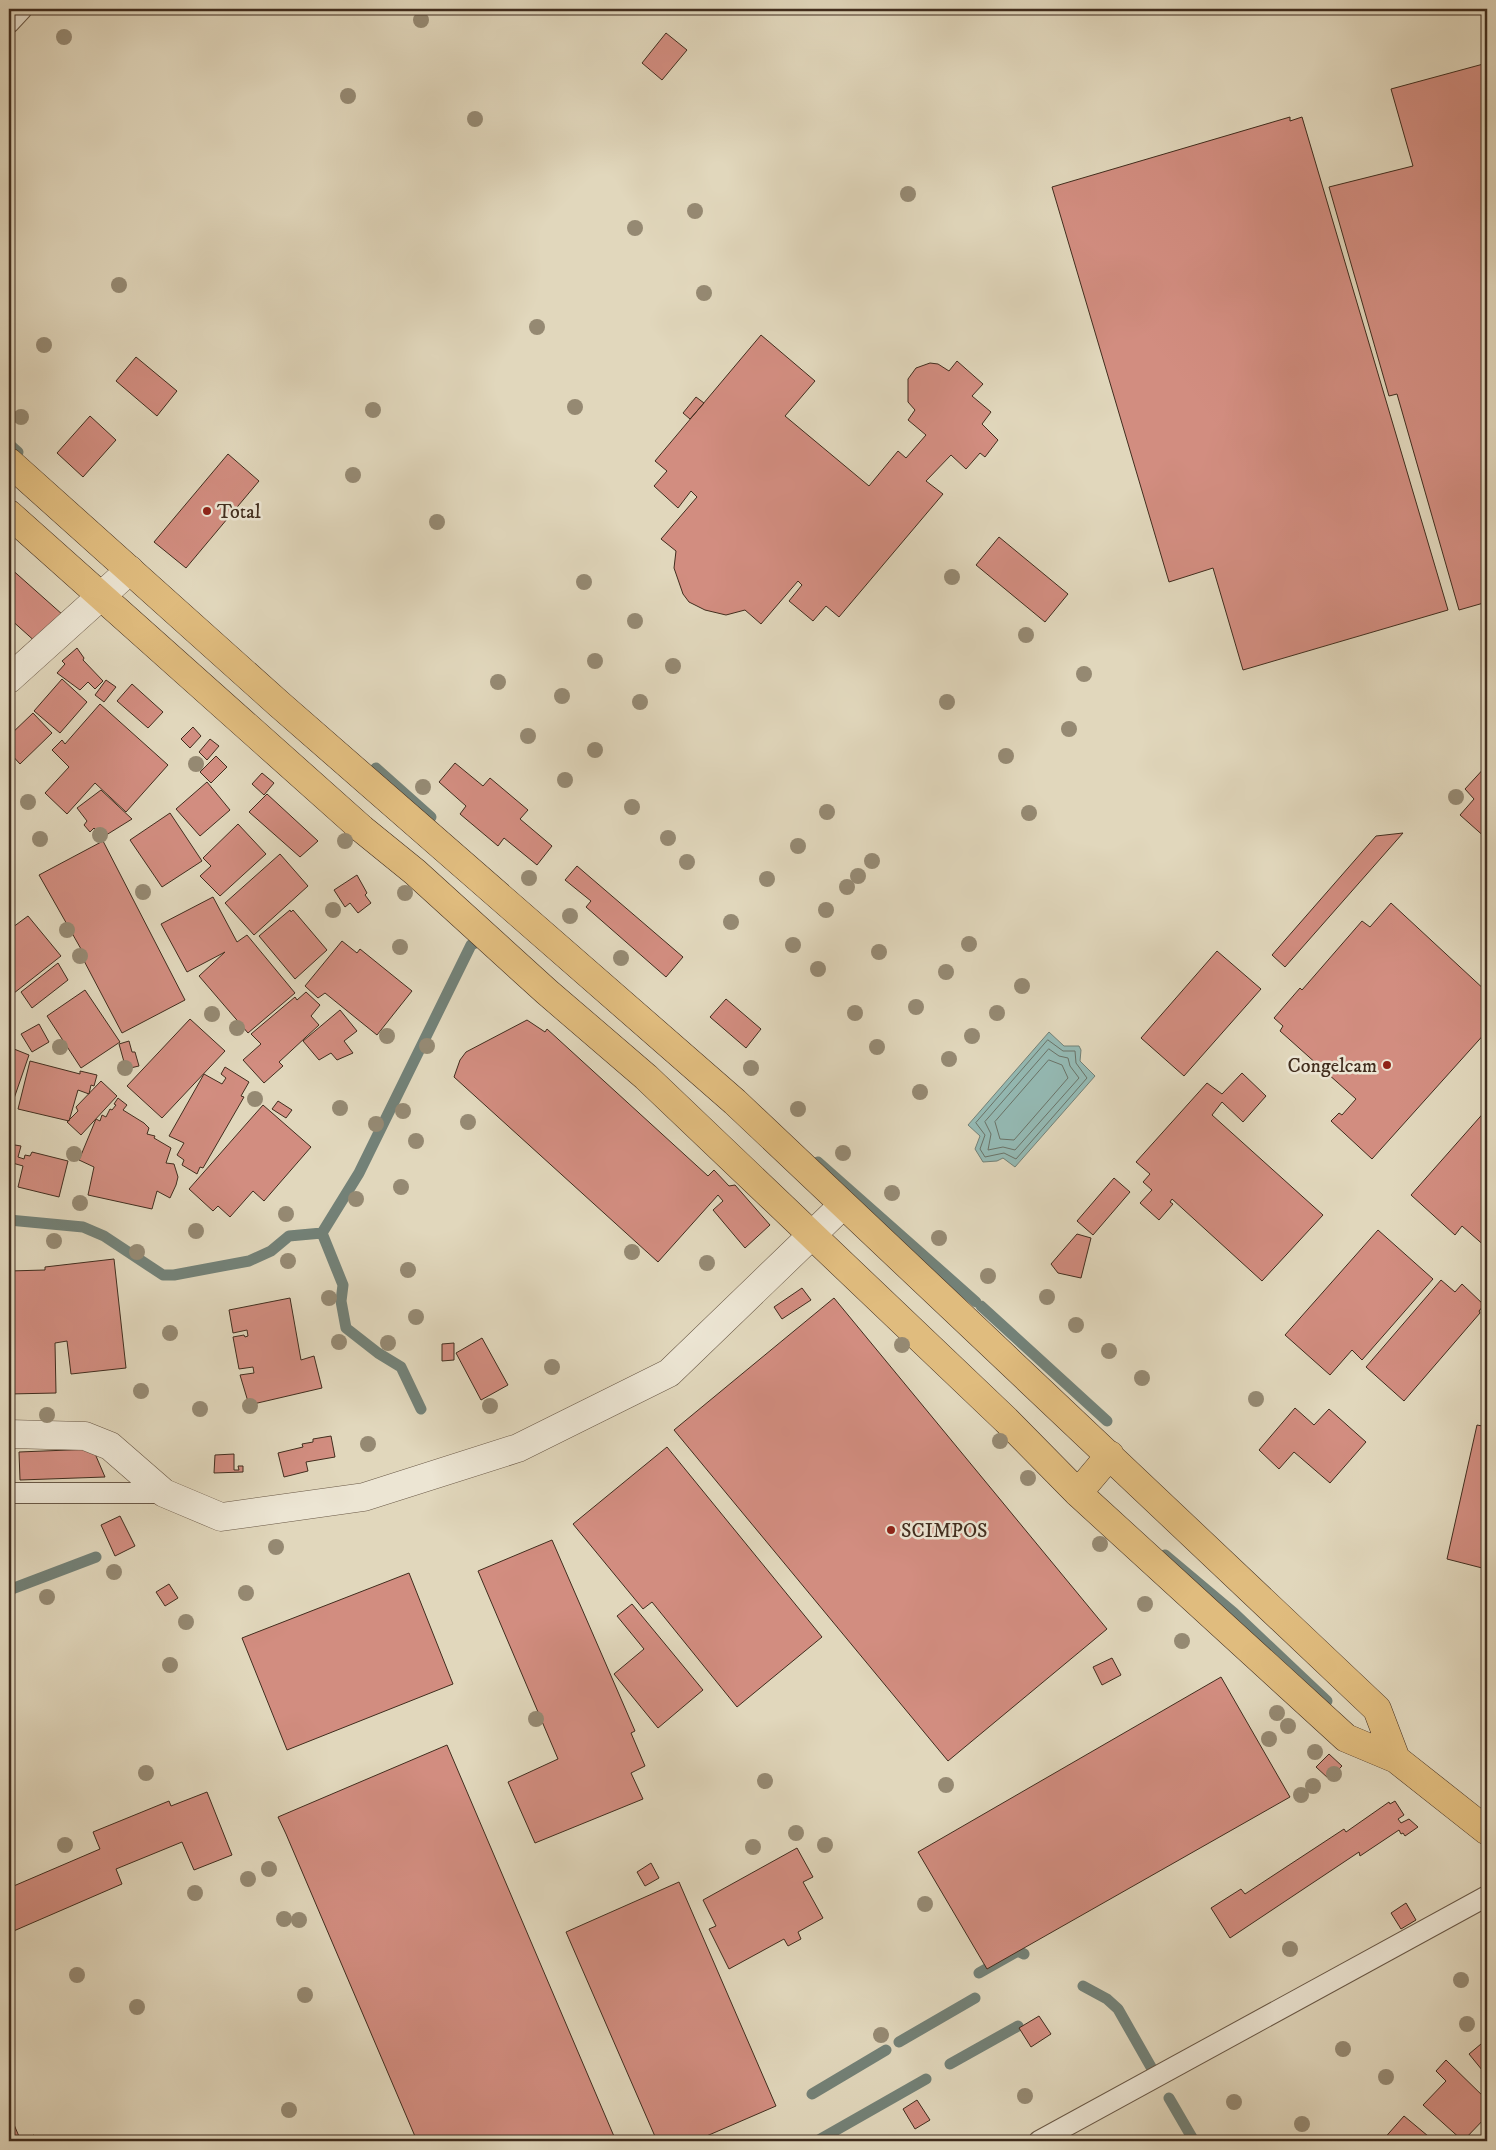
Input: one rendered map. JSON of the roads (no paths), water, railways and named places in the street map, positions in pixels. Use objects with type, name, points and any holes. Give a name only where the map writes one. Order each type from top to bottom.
[{"type":"main road","points":[[9,462],[438,843],[735,1102],[1378,1709],[1396,1759]]},
{"type":"main road","points":[[9,514],[362,829],[415,872],[646,1077],[1006,1420],[1078,1492],[1346,1738],[1396,1759],[1487,1831]]},
{"type":"main road","points":[[415,872],[438,843]]},
{"type":"main road","points":[[646,1077],[673,1047]]},
{"type":"main road","points":[[1078,1492],[1110,1455]]},
{"type":"street","points":[[9,679],[130,570]]},
{"type":"street","points":[[9,1434],[85,1436],[110,1446],[164,1493],[221,1517],[364,1497],[518,1448],[669,1373],[844,1205]]},
{"type":"lane","points":[[9,23],[22,9]]},
{"type":"lane","points":[[9,1493],[164,1493]]},
{"type":"lane","points":[[1039,2141],[1487,1896]]},
{"type":"water","points":[[1049,1032],[1064,1046],[1079,1046],[1081,1050],[1080,1061],[1095,1076],[1015,1167],[1003,1158],[997,1161],[983,1162],[975,1149],[980,1136],[968,1125]]},
{"type":"waterway","points":[[9,444],[18,452]]},
{"type":"waterway","points":[[376,768],[431,817]]},
{"type":"waterway","points":[[322,1233],[359,1173],[471,945],[479,941],[486,945]]},
{"type":"waterway","points":[[818,1162],[976,1302]]},
{"type":"waterway","points":[[9,1220],[83,1227],[104,1236],[163,1275],[174,1275],[249,1261],[271,1251],[289,1236],[322,1233]]},
{"type":"waterway","points":[[322,1233],[343,1285],[341,1301],[346,1328],[378,1353],[401,1367],[421,1409]]},
{"type":"waterway","points":[[981,1306],[1107,1421]]},
{"type":"waterway","points":[[1165,1555],[1234,1613],[1327,1701]]},
{"type":"waterway","points":[[9,1590],[96,1557]]},
{"type":"waterway","points":[[979,1973],[1018,1951],[1024,1954]]},
{"type":"waterway","points":[[1083,1986],[1107,1999],[1118,2009],[1151,2067]]},
{"type":"waterway","points":[[899,2042],[975,1998]]},
{"type":"waterway","points":[[950,2064],[1018,2026]]},
{"type":"waterway","points":[[812,2094],[886,2050]]},
{"type":"waterway","points":[[817,2141],[926,2079]]},
{"type":"waterway","points":[[1169,2098],[1194,2141]]},
{"type":"place","name":"Total","points":[[207,511]]},
{"type":"place","name":"Congelcam","points":[[1387,1065]]},
{"type":"place","name":"SCIMPOS","points":[[891,1530]]}]
